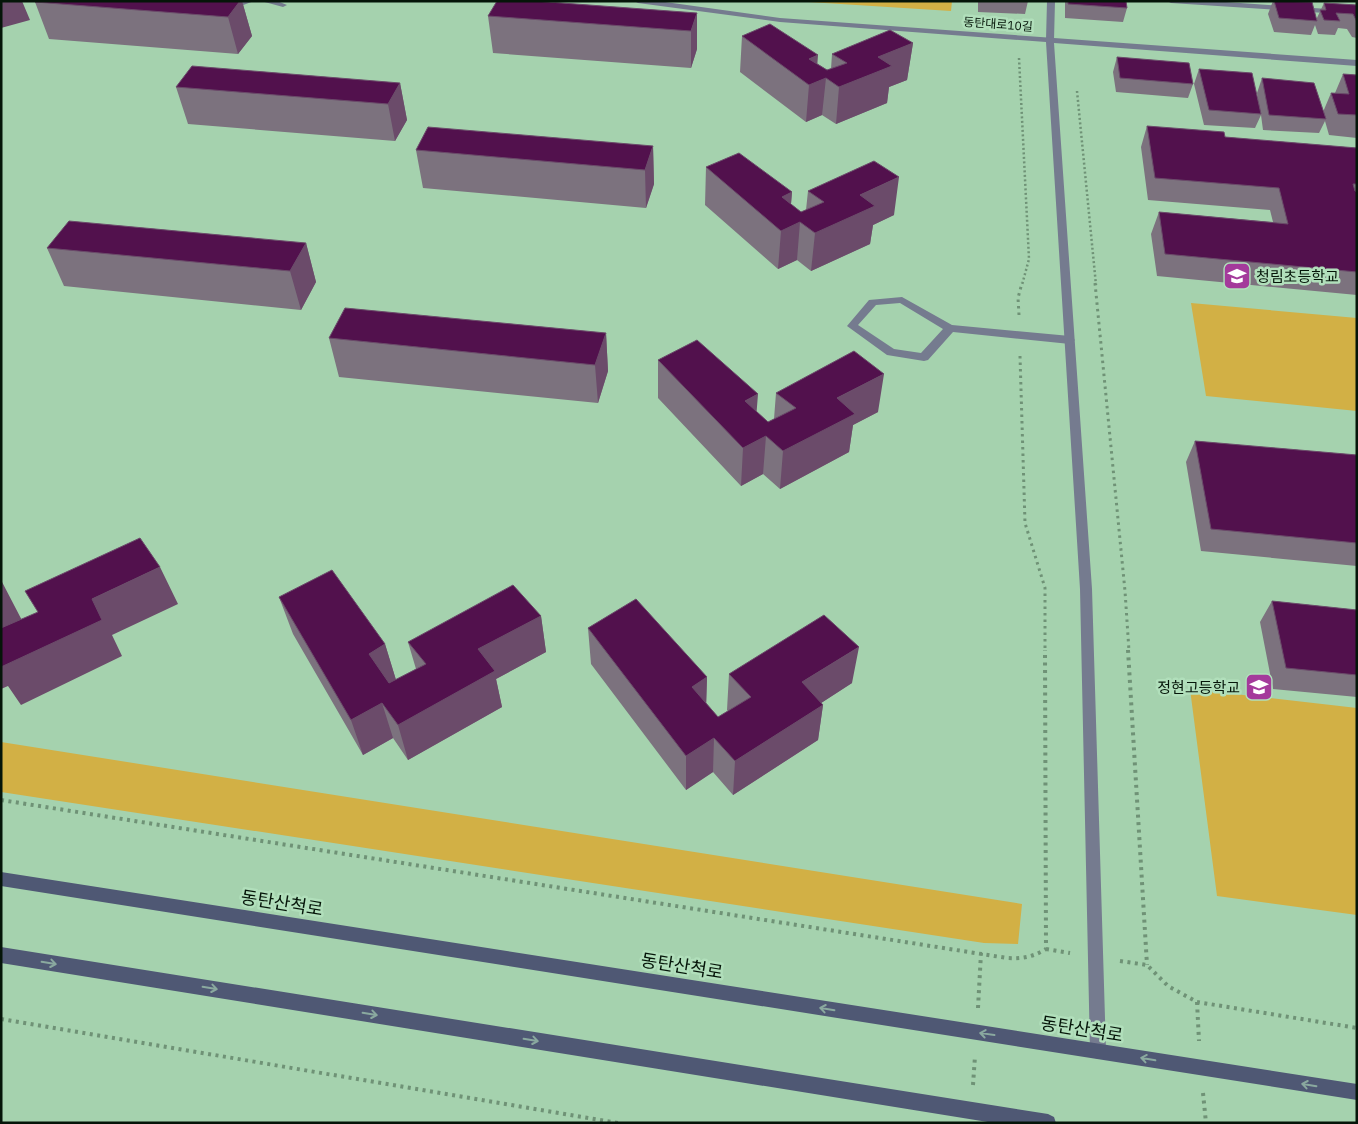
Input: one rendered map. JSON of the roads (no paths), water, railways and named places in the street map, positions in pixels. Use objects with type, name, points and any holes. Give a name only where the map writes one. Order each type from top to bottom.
[{"type":"main road","name":"동탄산척로","points":[[1,879],[1357,1092]]},
{"type":"main road","points":[[1,955],[1048,1123]]},
{"type":"street","points":[[204,1],[230,8],[250,1]]},
{"type":"street","points":[[265,1],[283,5]]},
{"type":"street","name":"동탄대로10길","points":[[638,1],[780,20],[1357,63]]},
{"type":"street","points":[[1051,1],[1050,40],[1086,589],[1098,1051]]},
{"type":"street","points":[[1171,1],[1277,5],[1357,13]]},
{"type":"street","points":[[950,328],[924,356],[891,352],[852,326],[873,302],[902,300],[950,328],[1070,340]]},
{"type":"place","name":"청림초등학교","points":[[1237,276]]},
{"type":"place","name":"정현고등학교","points":[[1259,687]]}]
